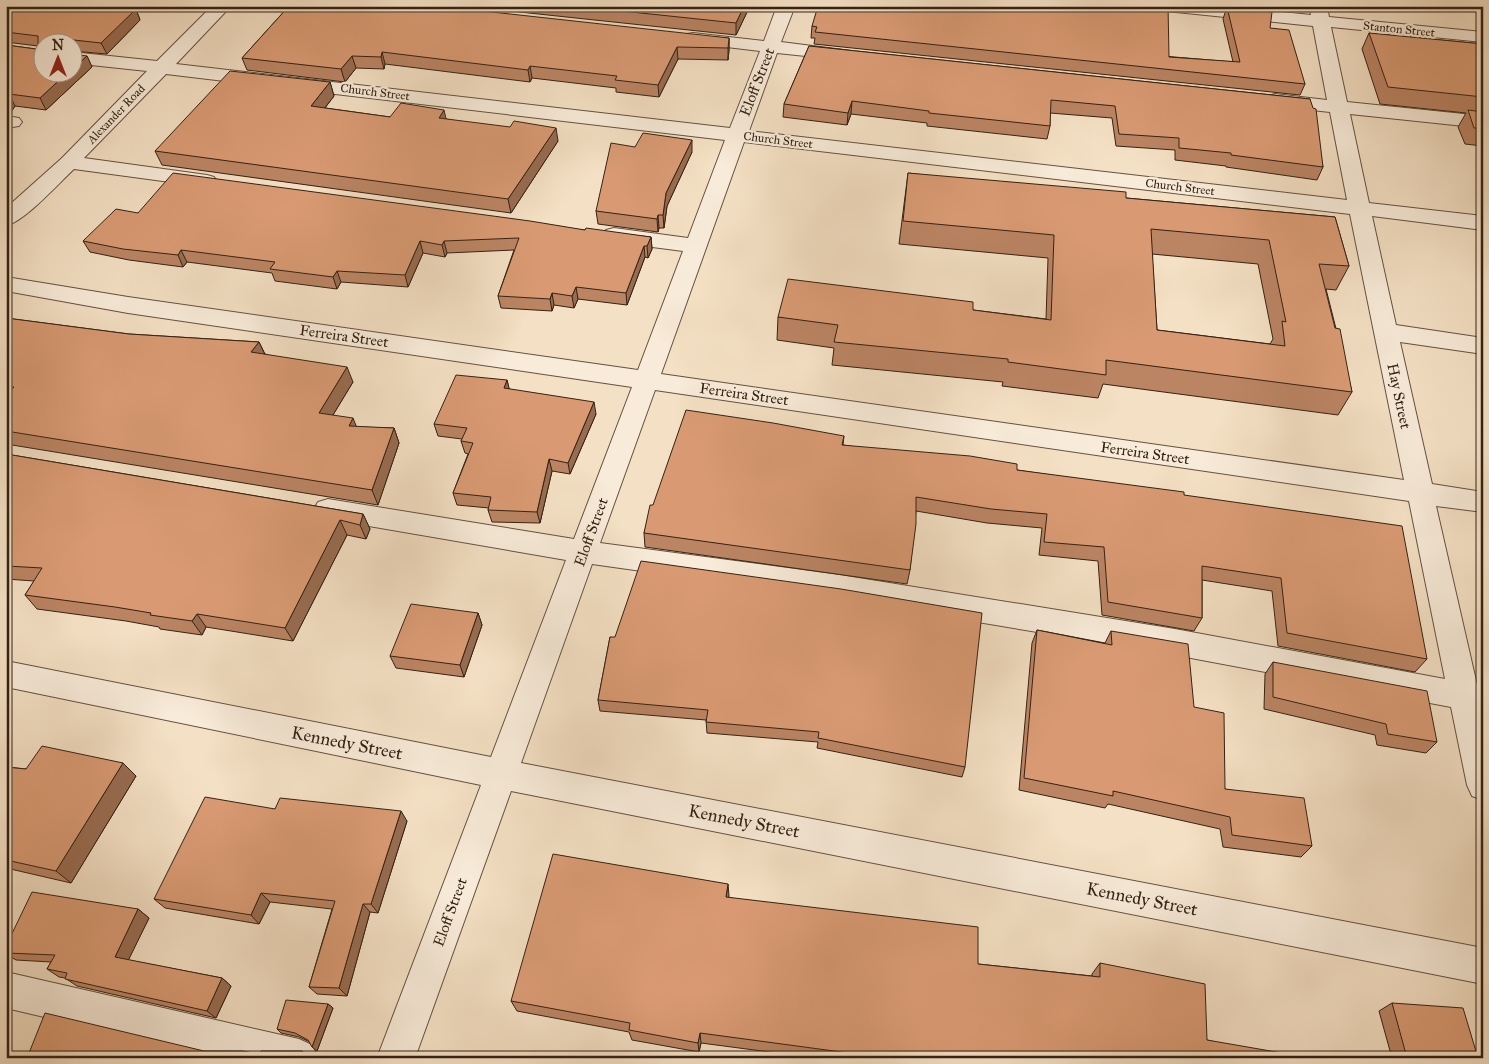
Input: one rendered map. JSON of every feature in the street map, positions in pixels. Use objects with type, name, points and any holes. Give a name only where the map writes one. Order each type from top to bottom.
[{"type":"street","name":"Alexander Road","points":[[6,219],[34,196],[69,162],[222,6]]},
{"type":"street","name":"Eloff Street","points":[[396,1058],[697,246],[736,135],[786,6]]},
{"type":"street","name":"Stanton Street","points":[[1166,6],[1320,14],[1483,37]]},
{"type":"street","name":"Hay Street","points":[[1320,14],[1340,107],[1358,208],[1419,493],[1473,698],[1483,785]]},
{"type":"street","points":[[673,36],[859,56]]},
{"type":"street","name":"Church Street","points":[[82,58],[1483,223]]},
{"type":"street","points":[[1261,99],[1483,122]]},
{"type":"street","points":[[69,162],[226,183]]},
{"type":"street","points":[[599,233],[697,246]]},
{"type":"street","name":"Ferreira Street","points":[[6,284],[138,306],[1483,502]]},
{"type":"street","points":[[1386,332],[1483,346]]},
{"type":"street","points":[[300,504],[583,552],[840,587],[1175,642],[1473,698]]},
{"type":"street","name":"Kennedy Street","points":[[6,674],[500,774],[1483,966]]},
{"type":"street","points":[[6,990],[299,1058]]},
{"type":"building","points":[[6,6],[125,6],[124,8],[136,9],[101,43],[82,41],[82,32],[32,32],[32,35],[6,32]]},
{"type":"building","points":[[289,6],[437,6],[729,38],[728,48],[677,47],[658,85],[615,80],[617,76],[530,66],[528,70],[382,52],[381,57],[352,56],[341,69],[242,58]]},
{"type":"building","points":[[574,6],[744,6],[736,23]]},
{"type":"building","points":[[818,6],[1168,6],[1169,57],[1240,62],[1227,7],[1272,12],[1270,28],[1289,30],[1305,84],[815,32],[817,27],[812,26]]},
{"type":"building","points":[[1369,33],[1483,44],[1483,97],[1388,87]]},
{"type":"building","points":[[6,45],[32,48],[32,82],[57,82],[40,98],[9,94],[6,98]]},
{"type":"building","points":[[809,46],[1310,99],[1313,108],[1316,109],[1323,167],[1231,155],[1231,153],[1179,148],[1179,138],[1119,134],[1115,106],[1051,100],[1050,126],[929,113],[929,111],[852,101],[848,113],[784,104]]},
{"type":"building","points":[[230,71],[330,82],[311,106],[390,117],[401,103],[444,110],[439,118],[510,127],[514,121],[556,128],[508,199],[155,151]]},
{"type":"building","points":[[1468,110],[1483,112],[1483,128],[1474,128]]},
{"type":"building","points":[[643,133],[692,140],[666,193],[663,215],[658,215],[657,219],[596,211],[611,143],[635,147]]},
{"type":"building","points":[[173,173],[585,230],[586,228],[651,237],[647,246],[644,246],[626,293],[576,287],[572,296],[552,293],[550,299],[498,296],[519,238],[444,241],[442,245],[420,241],[405,275],[337,271],[333,277],[270,269],[275,262],[181,250],[178,255],[123,249],[83,241],[116,209],[138,213]]},
{"type":"building","points":[[908,173],[1126,192],[1126,198],[1335,217],[1349,266],[1319,264],[1335,328],[1340,329],[1352,392],[1106,360],[1106,375],[1008,362],[1008,359],[834,342],[838,325],[778,317],[788,279],[973,302],[973,310],[1051,320],[1054,235],[903,221]],"holes":[[[1151,229],[1269,240],[1286,322],[1282,321],[1285,346],[1157,330]]]},
{"type":"building","points":[[6,318],[129,334],[259,342],[251,352],[347,367],[319,413],[353,418],[349,426],[394,428],[372,490],[6,431],[6,396],[14,387],[6,387]]},
{"type":"building","points":[[456,375],[507,380],[504,388],[594,402],[568,463],[549,459],[537,512],[488,510],[491,497],[453,493],[473,443],[461,441],[467,428],[434,424]]},
{"type":"building","points":[[686,410],[844,436],[842,445],[970,456],[1017,464],[1017,470],[1184,492],[1184,495],[1402,526],[1427,659],[1287,633],[1281,578],[1202,566],[1202,618],[1108,602],[1104,547],[1044,542],[1047,514],[991,509],[916,497],[916,524],[910,570],[644,533],[650,505],[653,505]]},
{"type":"building","points":[[6,454],[363,514],[360,525],[340,520],[285,628],[197,614],[192,621],[150,615],[151,613],[115,607],[25,595],[42,568],[6,566]]},
{"type":"building","points":[[641,561],[841,589],[982,613],[965,767],[818,738],[819,732],[706,722],[708,710],[598,700],[610,637],[615,637]]},
{"type":"building","points":[[411,604],[478,613],[460,665],[390,656]]},
{"type":"building","points":[[1037,630],[1112,645],[1111,631],[1188,644],[1194,707],[1224,713],[1225,789],[1304,798],[1312,846],[1232,835],[1230,817],[1113,791],[1113,796],[1024,778]]},
{"type":"building","points":[[1273,662],[1427,691],[1437,742],[1388,734],[1386,724],[1273,697]]},
{"type":"building","points":[[42,746],[123,763],[56,871],[6,860],[6,767],[26,769]]},
{"type":"building","points":[[205,797],[275,809],[280,798],[401,811],[371,904],[363,904],[339,988],[309,987],[335,901],[261,893],[251,915],[154,899]]},
{"type":"building","points":[[553,854],[728,884],[726,897],[978,927],[978,964],[1100,977],[1100,963],[1205,984],[1207,1040],[1282,1053],[1283,1058],[886,1058],[700,1033],[698,1043],[629,1030],[630,1023],[511,1001]]},
{"type":"building","points":[[32,892],[138,909],[115,957],[222,978],[207,1011],[65,979],[67,973],[47,969],[55,955],[6,953],[6,946]]},
{"type":"building","points":[[286,1000],[328,1004],[312,1047],[308,1040],[295,1033],[277,1029]]},
{"type":"building","points":[[1392,1003],[1463,1008],[1478,1058],[1407,1058]]},
{"type":"building","points":[[45,1013],[204,1051],[242,1051],[260,1054],[261,1051],[302,1051],[299,1058],[27,1058]]}]
